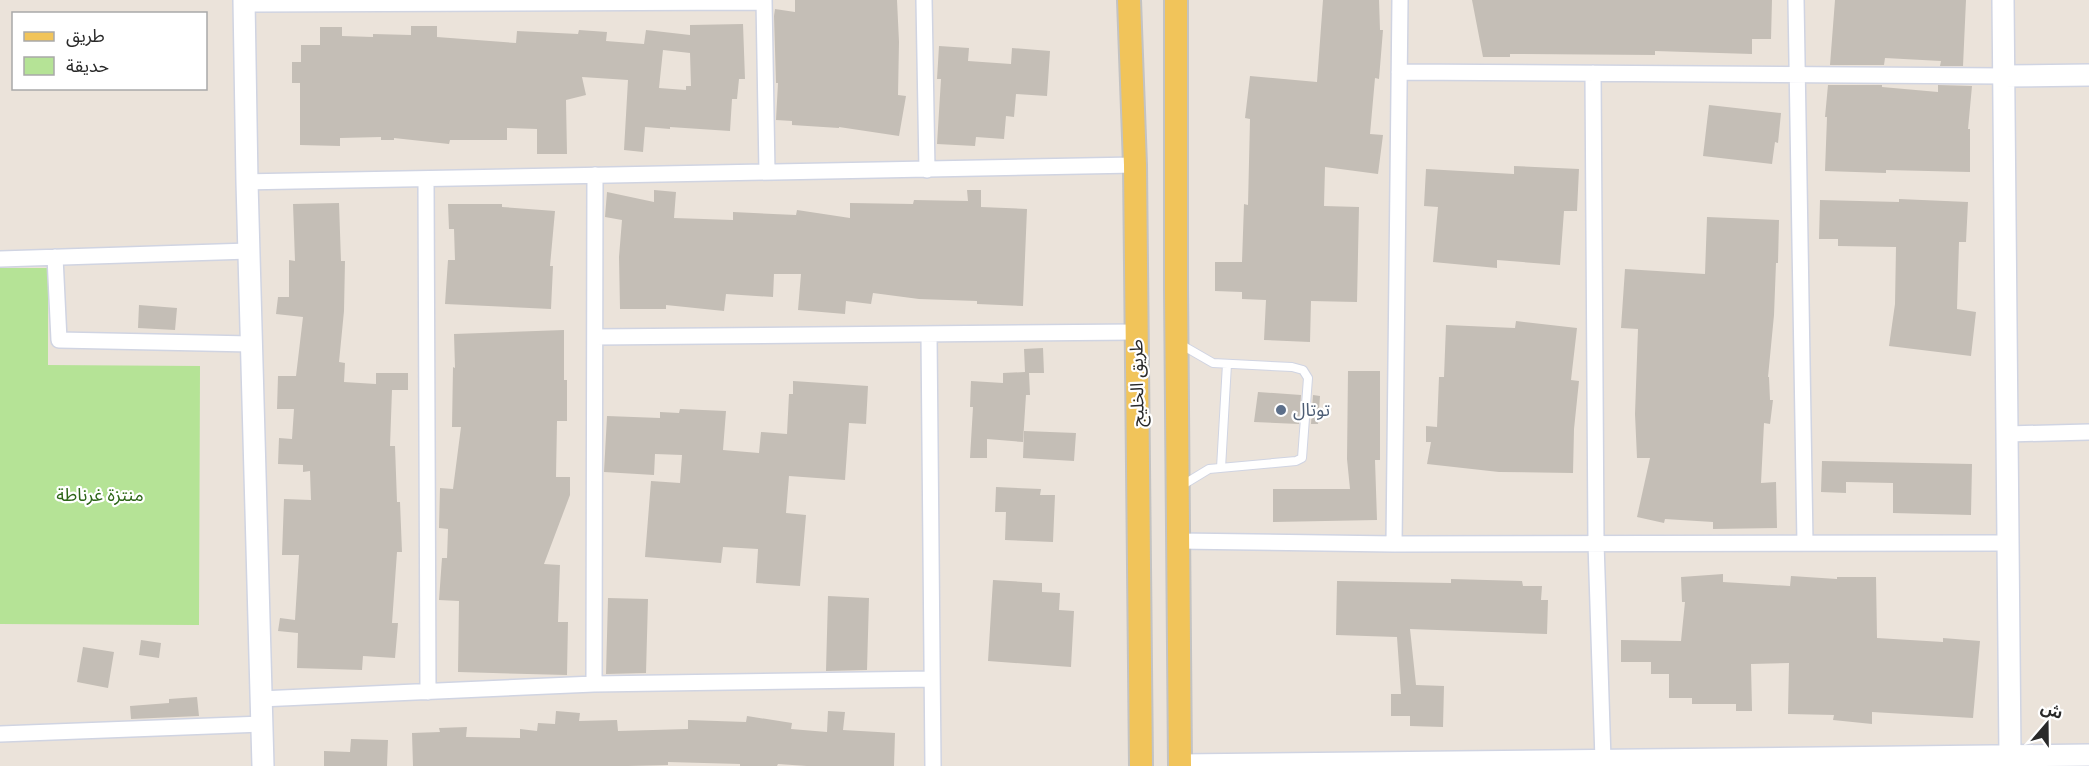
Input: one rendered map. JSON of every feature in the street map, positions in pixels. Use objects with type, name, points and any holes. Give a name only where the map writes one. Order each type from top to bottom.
[{"type":"main road","name":"طريق الخليج","points":[[1130,0],[1135,165],[1141,766]]},
{"type":"main road","points":[[1176,0],[1180,766]]},
{"type":"street","points":[[924,0],[927,170]]},
{"type":"street","points":[[1394,544],[1400,0]]},
{"type":"street","points":[[1796,0],[1805,543]]},
{"type":"street","points":[[2003,0],[2010,756]]},
{"type":"street","points":[[263,766],[244,2],[764,1],[767,172]]},
{"type":"street","points":[[1399,72],[2089,75]]},
{"type":"street","points":[[1593,73],[1596,543],[1603,760]]},
{"type":"street","points":[[247,182],[1135,165]]},
{"type":"street","points":[[594,684],[596,175]]},
{"type":"street","points":[[426,179],[428,692]]},
{"type":"street","points":[[0,259],[249,251]]},
{"type":"street","points":[[55,257],[59,340],[251,344]]},
{"type":"street","points":[[595,338],[1136,332]]},
{"type":"street","points":[[929,334],[933,766]]},
{"type":"street","points":[[2007,434],[2089,432]]},
{"type":"street","points":[[1178,541],[1394,544],[2008,543]]},
{"type":"street","points":[[260,699],[594,684],[932,679]]},
{"type":"street","points":[[0,734],[261,724]]},
{"type":"street","points":[[1180,766],[1603,760],[1855,762],[2089,755]]},
{"type":"lane","points":[[1176,341],[1213,363],[1292,367],[1303,370],[1308,378],[1302,458],[1296,461],[1209,469],[1177,488]]},
{"type":"lane","points":[[1221,468],[1227,364]]},
{"type":"green space","name":"منتزة غرناطة","points":[[0,268],[48,268],[48,365],[200,366],[199,625],[0,624]]},
{"type":"building","points":[[795,0],[897,0],[898,95],[906,96],[899,136],[839,127],[792,125],[792,121],[776,120],[778,83],[776,83],[775,9],[795,12]]},
{"type":"building","points":[[1323,0],[1379,0],[1380,30],[1383,30],[1379,79],[1375,78],[1370,134],[1383,135],[1378,174],[1325,167],[1324,206],[1359,207],[1357,302],[1311,301],[1310,342],[1264,340],[1266,300],[1242,299],[1242,292],[1215,291],[1215,262],[1242,262],[1244,204],[1248,205],[1250,119],[1245,118],[1250,76],[1317,82]]},
{"type":"building","points":[[1472,0],[1772,0],[1771,39],[1752,39],[1752,54],[1655,51],[1655,55],[1510,54],[1510,57],[1483,57]]},
{"type":"building","points":[[1835,0],[1966,0],[1963,66],[1940,66],[1941,61],[1885,58],[1884,65],[1830,65]]},
{"type":"building","points":[[743,24],[745,79],[739,79],[737,99],[732,99],[730,131],[645,127],[643,152],[624,150],[628,80],[582,77],[586,95],[566,100],[567,154],[537,154],[537,129],[507,128],[507,140],[450,140],[449,144],[394,138],[394,140],[381,140],[381,137],[340,138],[340,146],[300,145],[300,83],[292,83],[292,62],[301,62],[301,45],[320,45],[320,27],[342,27],[342,36],[373,37],[373,34],[411,35],[411,26],[437,26],[437,37],[516,43],[517,31],[578,34],[579,30],[607,32],[606,41],[644,44],[646,30],[690,35],[690,25]],"holes":[[[663,50],[690,53],[691,86],[686,86],[686,90],[659,88]]]},
{"type":"building","points":[[939,46],[969,48],[968,61],[1011,64],[1012,48],[1050,51],[1047,96],[1016,94],[1014,117],[1006,116],[1004,139],[976,137],[975,146],[937,144],[941,79],[937,79]]},
{"type":"building","points":[[1828,85],[1882,85],[1882,87],[1938,92],[1938,85],[1972,86],[1968,129],[1970,129],[1970,172],[1825,171],[1827,117],[1825,117]]},
{"type":"building","points":[[1709,105],[1781,113],[1778,143],[1775,142],[1772,164],[1703,156]]},
{"type":"building","points":[[1514,166],[1579,169],[1577,211],[1564,211],[1560,265],[1497,260],[1497,268],[1433,262],[1438,207],[1424,206],[1426,169],[1514,174]]},
{"type":"building","points":[[654,190],[676,192],[674,218],[733,220],[733,212],[796,215],[797,210],[850,218],[850,203],[913,204],[914,200],[968,201],[967,190],[981,190],[981,207],[1027,209],[1023,306],[977,304],[977,301],[919,299],[873,293],[871,304],[846,301],[845,314],[798,310],[801,274],[774,274],[773,297],[726,294],[724,311],[666,305],[666,309],[620,309],[619,257],[622,220],[605,217],[607,192],[654,202]]},
{"type":"building","points":[[1899,199],[1968,202],[1966,242],[1959,242],[1957,309],[1976,312],[1971,356],[1889,346],[1895,304],[1896,247],[1838,246],[1838,239],[1819,239],[1820,200],[1899,202]]},
{"type":"building","points":[[339,203],[341,261],[345,261],[344,311],[339,362],[345,363],[344,382],[376,384],[376,373],[408,373],[408,390],[392,390],[390,446],[395,446],[402,552],[397,552],[392,623],[398,623],[395,658],[363,656],[362,670],[297,668],[298,633],[278,631],[280,618],[295,620],[299,555],[282,555],[284,499],[311,500],[310,471],[303,472],[303,465],[278,464],[279,438],[292,439],[294,409],[277,409],[278,376],[296,376],[303,317],[276,314],[278,297],[289,297],[289,260],[295,261],[293,204]]},
{"type":"building","points":[[448,204],[502,204],[502,207],[555,211],[550,266],[553,266],[551,309],[445,304],[448,260],[455,260],[454,229],[449,229]]},
{"type":"building","points":[[1707,217],[1779,220],[1778,263],[1776,263],[1768,377],[1770,400],[1773,400],[1770,424],[1764,423],[1761,483],[1776,482],[1777,528],[1713,529],[1713,522],[1665,519],[1664,523],[1637,517],[1650,458],[1637,458],[1635,414],[1638,329],[1621,328],[1625,269],[1705,274]]},
{"type":"building","points":[[139,305],[177,308],[175,330],[138,328]]},
{"type":"building","points":[[1516,321],[1577,328],[1571,380],[1579,381],[1574,429],[1573,473],[1499,472],[1427,464],[1431,442],[1426,442],[1426,426],[1437,427],[1439,377],[1444,377],[1446,325],[1515,328]]},
{"type":"building","points":[[564,330],[567,421],[557,421],[556,477],[570,477],[570,495],[544,564],[560,565],[558,622],[568,622],[567,675],[458,672],[459,601],[439,600],[442,558],[447,558],[448,529],[439,528],[440,488],[453,489],[461,427],[452,427],[454,334]]},
{"type":"building","points":[[1043,348],[1044,373],[1029,373],[1030,395],[1026,395],[1023,442],[987,439],[987,458],[970,458],[973,407],[970,407],[971,381],[1003,383],[1003,373],[1025,372],[1024,349]]},
{"type":"building","points":[[1348,371],[1380,371],[1380,460],[1375,460],[1377,520],[1273,522],[1273,489],[1350,489],[1347,459]]},
{"type":"building","points":[[793,381],[868,386],[866,424],[849,423],[845,480],[789,476],[786,513],[806,515],[800,586],[756,583],[758,549],[723,547],[721,563],[645,557],[651,481],[680,483],[682,455],[655,454],[654,475],[604,472],[607,416],[660,418],[660,412],[679,413],[680,409],[726,411],[723,450],[759,453],[761,432],[787,434],[789,394],[793,394]]},
{"type":"building","points":[[1258,392],[1301,395],[1299,424],[1254,422]]},
{"type":"building","points":[[1313,395],[1320,396],[1318,424],[1311,424]]},
{"type":"building","points":[[1024,431],[1076,433],[1074,461],[1023,458]]},
{"type":"building","points":[[1822,461],[1972,464],[1971,515],[1893,513],[1893,483],[1846,482],[1846,493],[1821,492]]},
{"type":"building","points":[[996,487],[1041,489],[1040,495],[1055,495],[1053,542],[1005,540],[1006,512],[995,512]]},
{"type":"building","points":[[1723,574],[1723,582],[1790,586],[1791,576],[1837,579],[1837,577],[1876,577],[1877,638],[1943,642],[1943,638],[1980,641],[1973,718],[1872,712],[1872,724],[1833,720],[1834,715],[1788,714],[1789,663],[1751,664],[1752,711],[1736,711],[1736,704],[1692,704],[1692,698],[1669,698],[1669,674],[1651,674],[1651,662],[1621,662],[1621,640],[1681,641],[1685,602],[1682,602],[1681,577]]},
{"type":"building","points":[[1451,579],[1522,581],[1523,586],[1542,586],[1541,600],[1548,600],[1547,634],[1410,629],[1416,685],[1444,686],[1443,727],[1410,726],[1410,716],[1391,716],[1391,694],[1401,694],[1397,637],[1336,635],[1337,581],[1451,583]]},
{"type":"building","points":[[993,580],[1042,583],[1042,592],[1060,593],[1059,610],[1074,611],[1071,667],[988,661]]},
{"type":"building","points":[[828,596],[869,598],[867,670],[826,671]]},
{"type":"building","points":[[608,598],[648,599],[646,673],[606,674]]},
{"type":"building","points":[[141,640],[161,643],[159,658],[139,655]]},
{"type":"building","points":[[83,647],[114,652],[108,688],[77,682]]},
{"type":"building","points":[[197,697],[199,716],[131,719],[130,706],[169,703],[169,699]]},
{"type":"building","points":[[556,711],[580,713],[579,721],[617,720],[618,731],[688,729],[688,720],[746,722],[747,716],[792,723],[791,729],[827,732],[828,711],[845,712],[843,730],[895,733],[894,766],[778,764],[777,766],[740,766],[740,764],[668,762],[668,765],[628,766],[413,766],[412,733],[440,732],[439,728],[467,727],[466,737],[520,738],[520,729],[537,731],[538,723],[555,724]]},
{"type":"building","points":[[351,739],[388,740],[387,766],[324,766],[324,751],[350,752]]},
{"type":"place","name":"توتال","points":[[1281,410]]}]
